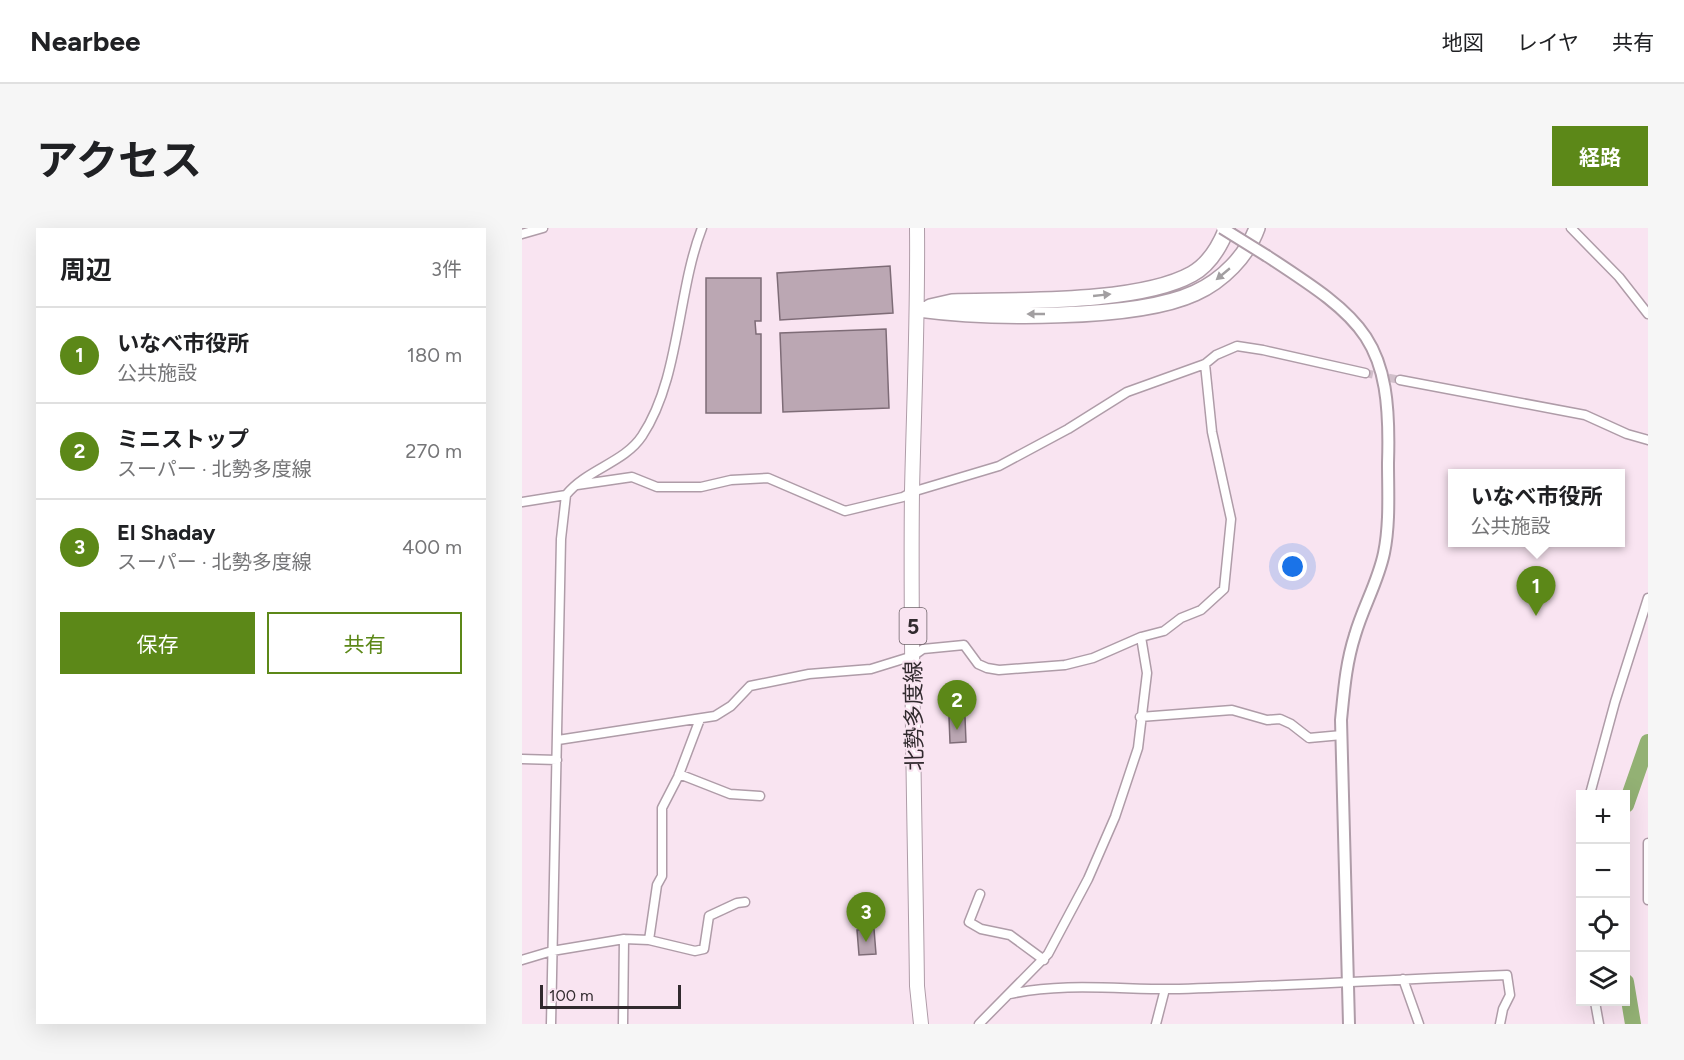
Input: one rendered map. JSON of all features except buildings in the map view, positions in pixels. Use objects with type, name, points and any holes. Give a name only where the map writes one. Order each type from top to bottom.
[{"type":"highway","points":[[918,309],[952,302],[1106,294],[1169,283],[1192,274],[1206,264],[1221,244],[1227,228]]},
{"type":"highway","points":[[918,309],[952,314],[1045,315],[1149,307],[1195,293],[1211,284],[1244,253],[1257,228]]},
{"type":"main road","name":"北勢多度線","points":[[917,228],[918,309],[912,492],[917,986],[921,1024]]},
{"type":"street","points":[[522,234],[543,228]]},
{"type":"street","points":[[551,1024],[561,540],[566,495],[574,485],[623,455],[641,438],[659,405],[702,228]]},
{"type":"street","points":[[1222,228],[1329,296],[1347,312],[1364,333],[1376,355],[1385,381],[1390,423],[1385,545],[1345,671],[1342,735],[1348,1024]]},
{"type":"street","points":[[1571,228],[1619,277],[1648,314]]},
{"type":"street","points":[[574,485],[632,477],[657,487],[701,487],[731,480],[768,478],[845,511],[882,503],[999,465],[1068,429],[1127,392],[1205,364],[1216,355],[1237,346],[1365,373]]},
{"type":"street","points":[[558,740],[715,716],[731,706],[750,686],[809,674],[871,669],[913,656],[923,649],[964,645],[978,664],[999,670],[1065,665],[1093,658],[1141,637],[1164,631],[1181,618],[1201,610],[1224,589],[1231,519],[1212,432],[1205,364]]},
{"type":"street","points":[[1400,380],[1585,415],[1627,434],[1648,440]]},
{"type":"street","points":[[522,502],[566,495]]},
{"type":"street","points":[[1591,790],[1615,702],[1648,598]]},
{"type":"street","points":[[979,1024],[984,1016],[1044,960],[1088,879],[1115,817],[1138,748],[1147,673],[1141,637]]},
{"type":"street","points":[[1140,717],[1232,710],[1267,720],[1280,719],[1292,724],[1309,738],[1342,735]]},
{"type":"street","points":[[649,940],[657,885],[662,876],[662,808],[679,774],[700,718]]},
{"type":"street","points":[[522,759],[557,760]]},
{"type":"street","points":[[679,774],[730,795],[759,796]]},
{"type":"street","points":[[1648,843],[1648,900]]},
{"type":"street","points":[[980,894],[969,922],[981,929],[1010,935],[1044,960]]},
{"type":"street","points":[[522,960],[552,951],[624,939],[649,940],[695,951],[704,949],[709,916],[737,903],[745,902]]},
{"type":"street","points":[[623,1024],[624,939]]},
{"type":"street","points":[[1010,994],[1035,988],[1166,989],[1347,984],[1403,979],[1507,975],[1510,995],[1503,1009],[1500,1024]]},
{"type":"street","points":[[1403,979],[1419,1024]]},
{"type":"street","points":[[1156,1024],[1166,989]]},
{"type":"street","points":[[1596,1006],[1599,1024]]},
{"type":"waterway","points":[[1630,794],[1648,742]]},
{"type":"waterway","points":[[1630,1006],[1633,1024]]},
{"type":"tunnel","points":[[1365,373],[1400,380]]},
{"type":"place","name":"いなべ市役所","points":[[1536,616]]},
{"type":"place","name":"ミニストップ","points":[[957,730]]},
{"type":"place","name":"El Shaday","points":[[866,942]]}]
